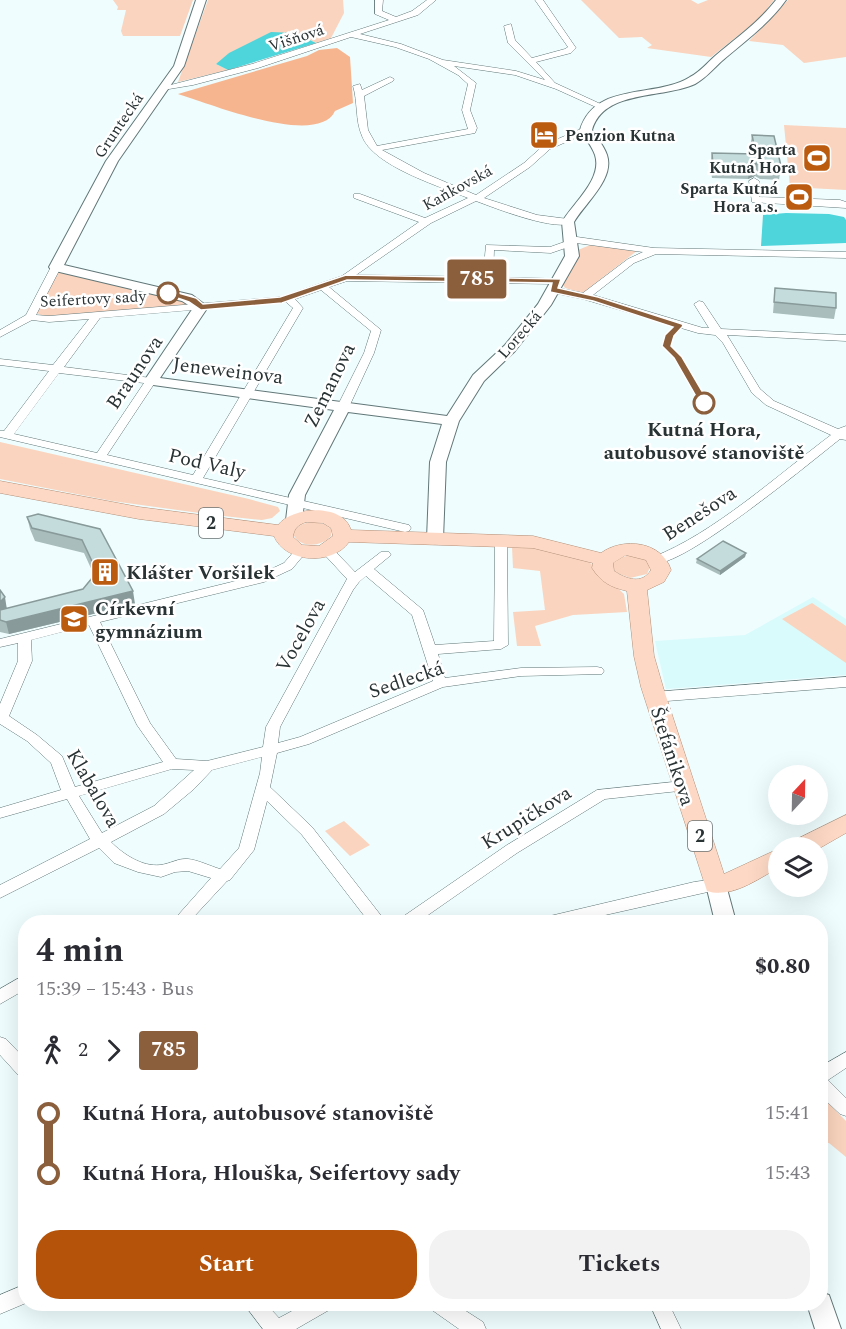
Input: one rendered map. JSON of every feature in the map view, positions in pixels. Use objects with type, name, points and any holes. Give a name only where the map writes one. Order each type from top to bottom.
[{"type":"main road","name":"2","points":[[0,487],[128,512],[328,518],[340,525],[343,536]]},
{"type":"main road","points":[[291,518],[283,537],[286,543],[301,551],[327,550],[338,544],[343,536],[542,543],[604,560]]},
{"type":"main road","points":[[626,549],[646,552],[657,560],[661,570],[656,579],[636,585],[620,583],[608,577],[602,568],[604,560],[615,552],[626,549]]},
{"type":"main road","name":"Štefánikova","points":[[636,585],[644,656],[654,696],[716,885]]},
{"type":"main road","points":[[820,837],[846,823]]},
{"type":"main road","points":[[716,885],[736,880],[768,863]]},
{"type":"street","name":"Gruntecká","points":[[56,267],[112,161],[181,60],[201,0]]},
{"type":"street","points":[[379,0],[378,12],[396,20]]},
{"type":"street","name":"Višňová","points":[[164,88],[217,77],[396,20],[419,11],[432,0]]},
{"type":"street","points":[[530,62],[572,48],[539,0]]},
{"type":"street","points":[[390,79],[359,90],[363,128],[374,149],[441,184],[477,198],[536,218],[568,222],[598,179],[603,163],[602,156],[586,130],[591,113],[601,106],[692,81],[766,18],[781,0]]},
{"type":"street","points":[[508,26],[511,41],[530,62],[559,87]]},
{"type":"street","points":[[350,35],[403,47],[437,61],[472,82],[466,110],[473,130],[374,149]]},
{"type":"street","points":[[437,61],[502,70],[559,87],[601,106]]},
{"type":"street","points":[[452,69],[461,64]]},
{"type":"street","name":"Kaňkovská","points":[[346,278],[428,222],[477,198],[527,165],[547,147],[586,130]]},
{"type":"street","points":[[754,181],[755,200],[846,205]]},
{"type":"street","points":[[357,196],[428,222]]},
{"type":"street","name":"Lorecká","points":[[435,540],[438,462],[451,421],[478,378],[533,321],[555,285],[572,256],[568,222]]},
{"type":"street","points":[[488,279],[489,247],[550,250],[571,241],[655,251],[846,255]]},
{"type":"street","points":[[585,296],[631,261],[655,251]]},
{"type":"street","name":"Seifertovy sady","points":[[56,267],[187,298],[201,307],[49,319],[30,317],[56,267]]},
{"type":"street","points":[[201,307],[288,298],[346,278],[488,279],[555,285],[690,329],[720,333],[846,338]]},
{"type":"street","name":"Zemanova","points":[[291,518],[298,492],[343,407],[365,361],[376,330],[323,287]]},
{"type":"street","points":[[196,480],[298,308],[288,298]]},
{"type":"street","points":[[699,304],[756,391],[770,403],[844,433]]},
{"type":"street","name":"Braunova","points":[[99,458],[201,307]]},
{"type":"street","points":[[3,435],[57,369],[97,315]]},
{"type":"street","points":[[0,334],[30,317]]},
{"type":"street","name":"Jeneweinova","points":[[0,362],[451,421]]},
{"type":"street","name":"Benešova","points":[[657,560],[678,552],[731,517],[844,433]]},
{"type":"street","name":"Pod Valy","points":[[3,435],[196,480],[291,518],[405,528]]},
{"type":"street","points":[[429,650],[501,645],[501,541]]},
{"type":"street","points":[[327,550],[354,579],[385,555]]},
{"type":"street","points":[[0,643],[268,576],[288,566],[301,551]]},
{"type":"street","points":[[367,570],[390,587],[417,613],[440,683]]},
{"type":"street","name":"Vocelova","points":[[187,915],[225,876],[246,850],[263,789],[275,721],[354,579]]},
{"type":"street","points":[[93,621],[144,725],[172,764]]},
{"type":"street","points":[[1,718],[25,661],[24,638]]},
{"type":"street","name":"Sedlecká","points":[[207,766],[304,741],[440,683],[521,672],[597,671]]},
{"type":"street","points":[[654,696],[846,682]]},
{"type":"street","name":"Klabalova","points":[[1,718],[32,738],[57,760],[69,791],[100,842],[119,859],[161,871],[174,866],[188,865],[225,876]]},
{"type":"street","points":[[0,813],[69,791],[172,764],[207,766]]},
{"type":"street","points":[[0,892],[159,810],[189,785],[207,766]]},
{"type":"street","name":"Krupičkova","points":[[417,915],[512,849],[602,794],[683,786]]},
{"type":"street","points":[[263,789],[307,831],[373,915]]},
{"type":"street","points":[[580,915],[716,885]]},
{"type":"street","name":"Štefánikova","points":[[716,885],[724,915]]},
{"type":"street","points":[[0,997],[18,985]]},
{"type":"street","points":[[0,1044],[18,1063]]},
{"type":"street","points":[[828,1071],[846,1059]]},
{"type":"street","points":[[828,1091],[846,1109]]},
{"type":"street","points":[[0,1305],[18,1297]]},
{"type":"street","points":[[260,1311],[277,1329],[309,1311]]},
{"type":"street","points":[[449,1311],[476,1329]]},
{"type":"street","points":[[663,1311],[671,1329]]},
{"type":"street","points":[[822,1311],[828,1329]]},
{"type":"shaded area","points":[[113,0],[193,0],[180,36],[123,36],[121,31],[126,10],[117,10],[118,7]]},
{"type":"shaded area","points":[[208,0],[343,0],[344,13],[331,38],[316,43],[295,33],[216,64],[228,70],[178,82]]},
{"type":"shaded area","points":[[581,0],[691,0],[698,4],[708,0],[774,0],[759,19],[711,57],[647,48],[652,45],[642,37],[619,38]]},
{"type":"shaded area","points":[[788,0],[846,0],[846,57],[804,63],[783,45],[749,41]]},
{"type":"shaded area","points":[[337,48],[350,57],[353,103],[335,111],[325,121],[308,125],[261,120],[178,94],[307,56],[319,50]]},
{"type":"shaded area","name":"Sparta Kutná Hora","points":[[784,125],[846,128],[846,190],[790,187]]},
{"type":"shaded area","points":[[590,245],[638,250],[583,293],[565,288],[563,285],[578,250]]},
{"type":"shaded area","points":[[60,271],[183,299],[190,305],[45,317],[37,313],[56,272]]},
{"type":"shaded area","points":[[0,442],[249,499],[278,507],[280,511],[272,518],[262,520],[214,515],[112,501],[0,479]]},
{"type":"shaded area","points":[[313,522],[324,524],[331,529],[331,536],[327,540],[311,545],[296,539],[293,534],[296,528]]},
{"type":"shaded area","points":[[527,545],[589,562],[624,594],[627,612],[573,615],[535,626],[541,646],[517,646],[513,612],[545,610],[540,571],[513,568],[512,547]]},
{"type":"shaded area","points":[[629,555],[646,560],[650,567],[647,574],[630,578],[615,572],[612,564],[614,560]]},
{"type":"shaded area","points":[[813,597],[846,619],[846,675],[666,689],[655,641],[745,635]]},
{"type":"shaded area","points":[[812,603],[846,626],[846,663],[782,619]]},
{"type":"shaded area","points":[[344,821],[370,845],[350,856],[325,831]]},
{"type":"shaded area","points":[[828,1103],[846,1121],[846,1157],[829,1143]]},
{"type":"water","points":[[271,32],[295,33],[316,43],[228,70],[216,64],[229,53]]},
{"type":"water","points":[[829,214],[844,217],[846,243],[761,246],[763,215]]},
{"type":"building","points":[[752,135],[774,136],[781,166],[762,166],[757,163],[750,166],[713,165],[712,153],[756,154]]},
{"type":"building","points":[[775,288],[836,293],[836,308],[774,302]]},
{"type":"building","points":[[38,514],[100,529],[133,591],[6,622],[0,620],[0,610],[83,589],[97,572],[82,540],[32,528],[27,517]]},
{"type":"building","points":[[723,541],[746,553],[720,571],[697,559]]},
{"type":"building","points":[[0,590],[5,597],[0,602]]},
{"type":"bus line","name":"785","points":[[168,293],[193,300],[201,307],[282,300],[346,278],[558,281],[553,290],[595,299],[679,326],[666,341],[667,346],[677,357],[704,403]]},
{"type":"place","name":"Penzion Kutna","points":[[544,135]]},
{"type":"place","name":"Sparta Kutná Hora","points":[[817,158]]},
{"type":"place","name":"Sparta Kutná Hora a.s.","points":[[799,197]]},
{"type":"place","name":"Kutná Hora, autobusové stanoviště","points":[[704,403]]},
{"type":"place","name":"Klášter Voršilek","points":[[105,572]]},
{"type":"place","name":"Církevní gymnázium","points":[[74,619]]}]
